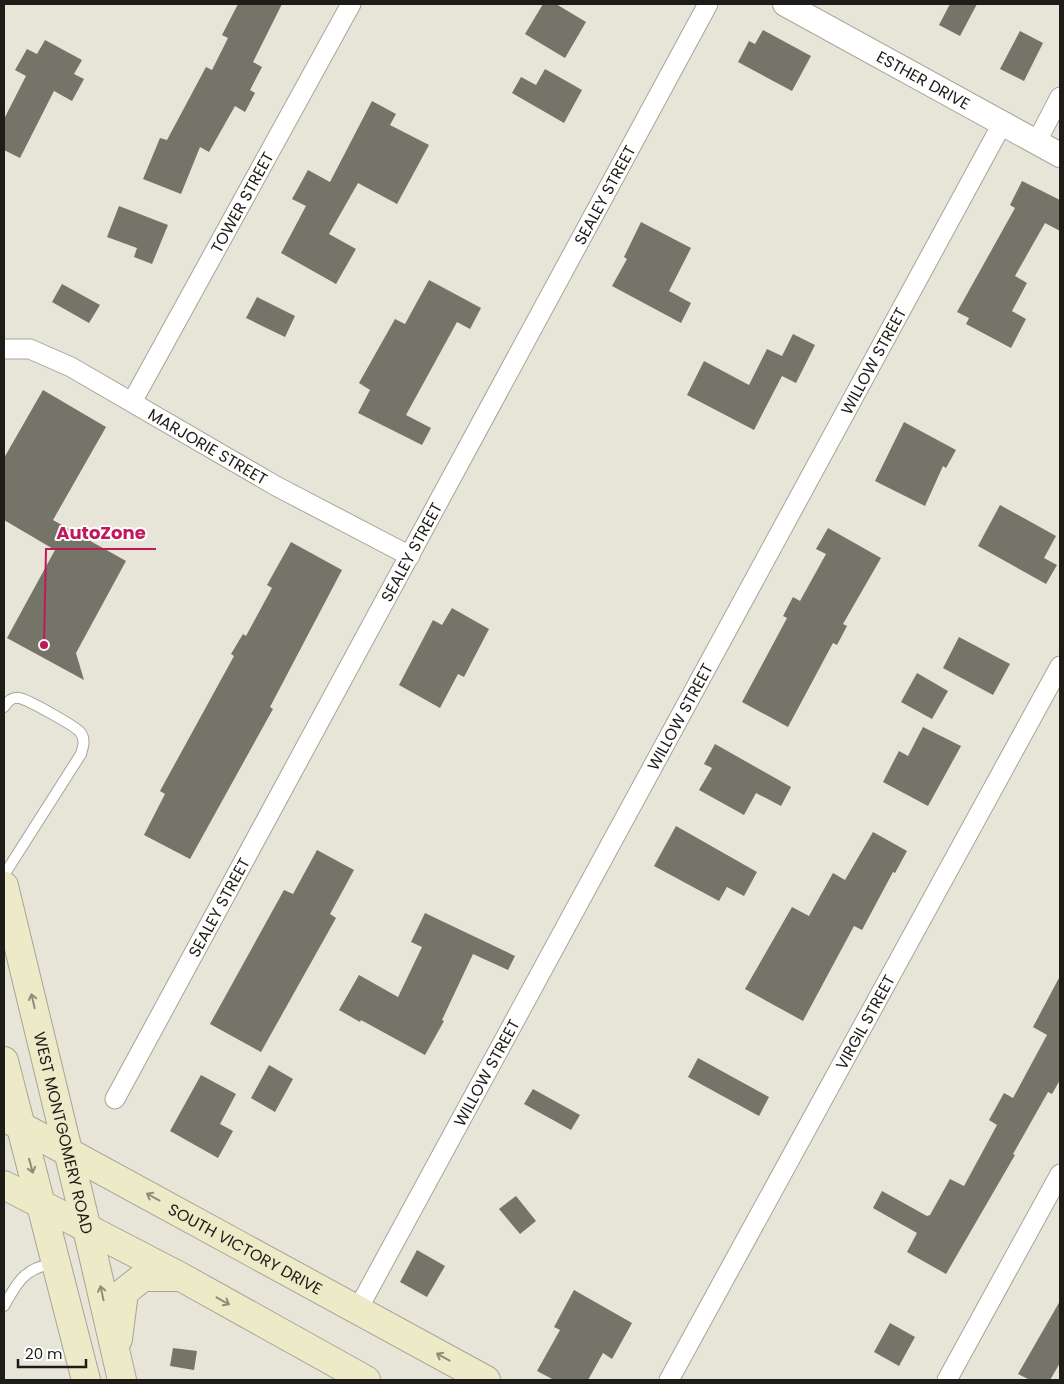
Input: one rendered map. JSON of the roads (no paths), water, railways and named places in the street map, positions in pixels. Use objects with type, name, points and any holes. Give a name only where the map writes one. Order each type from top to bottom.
[{"type":"main road","name":"WEST MONTGOMERY ROAD","points":[[4,886],[119,1369]]},
{"type":"main road","points":[[4,1061],[12,1121],[42,1206],[86,1380]]},
{"type":"main road","name":"SOUTH VICTORY DRIVE","points":[[12,1121],[486,1380]]},
{"type":"main road","points":[[4,1185],[181,1277],[366,1380]]},
{"type":"main road","points":[[119,1369],[124,1292],[143,1277],[181,1277]]},
{"type":"street","name":"TOWER STREET","points":[[132,402],[351,4]]},
{"type":"street","name":"SEALEY STREET","points":[[115,1099],[708,4]]},
{"type":"street","name":"ESTHER DRIVE","points":[[785,4],[1060,155]]},
{"type":"street","points":[[1036,142],[1060,97]]},
{"type":"street","name":"WILLOW STREET","points":[[358,1309],[1002,124]]},
{"type":"street","name":"MARJORIE STREET","points":[[4,349],[30,349],[71,367],[276,486],[410,556]]},
{"type":"street","name":"VIRGIL STREET","points":[[669,1380],[1060,666]]},
{"type":"street","points":[[946,1380],[1060,1174]]},
{"type":"lane","points":[[4,707],[8,700],[18,697],[31,702],[80,732],[84,740],[81,754],[4,875]]},
{"type":"lane","points":[[4,1306],[26,1272],[35,1267],[55,1262]]},
{"type":"place","name":"AutoZone","points":[[44,645]]}]
